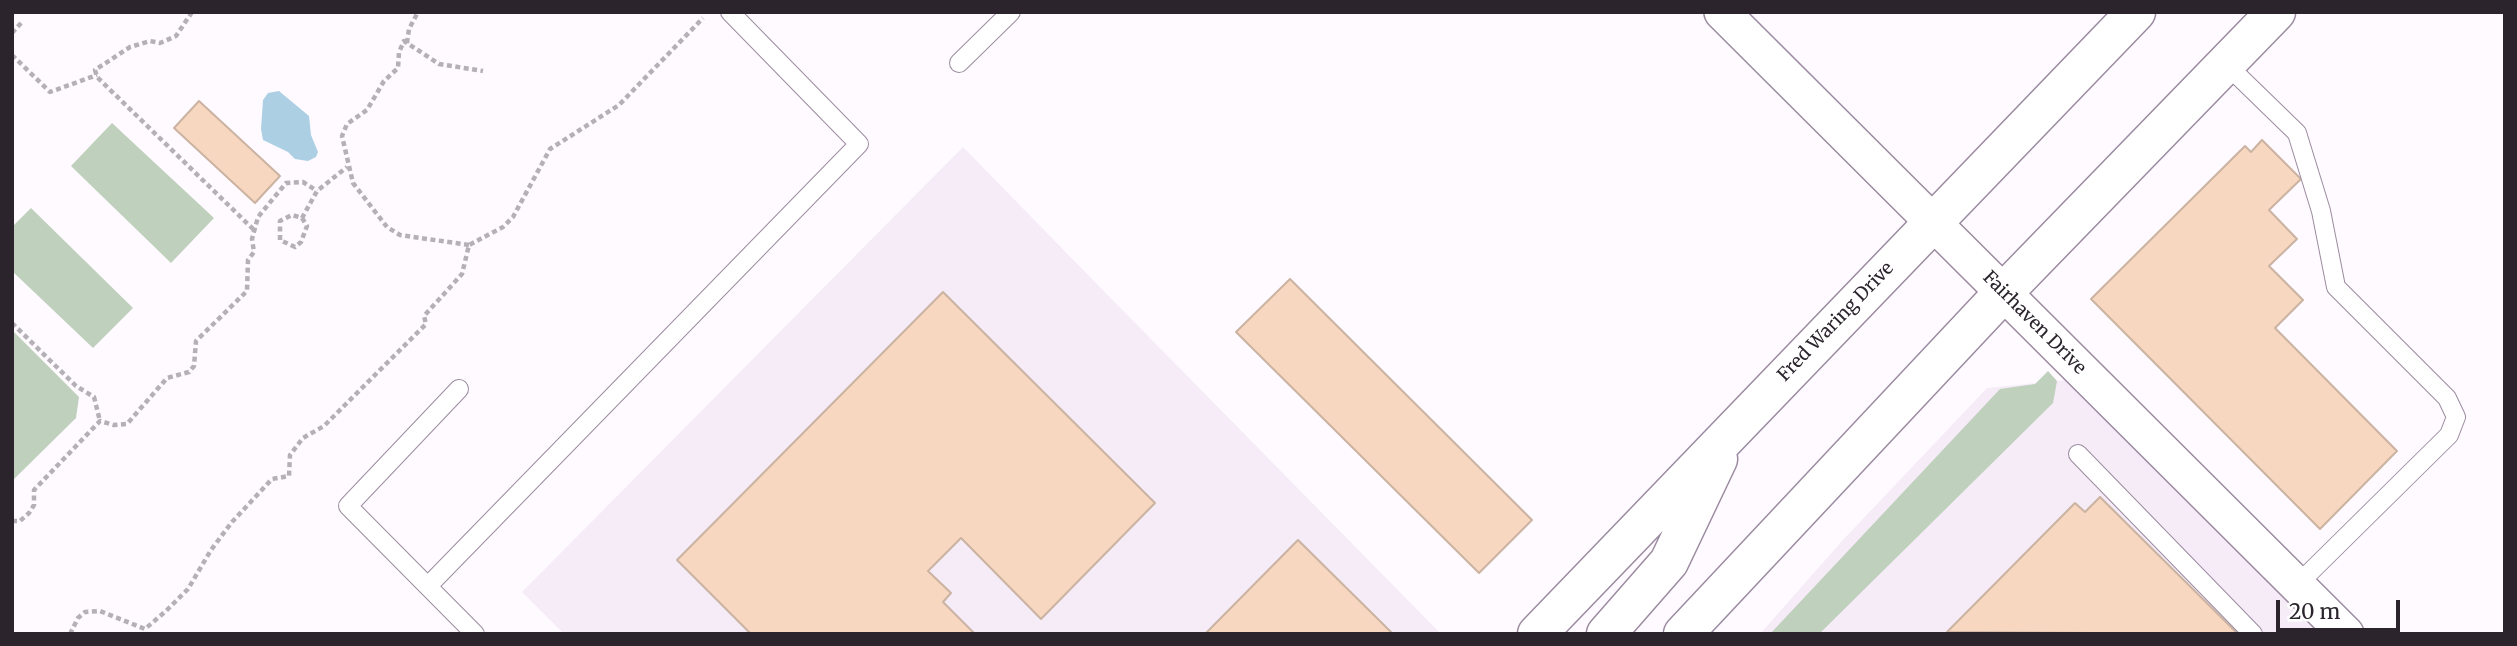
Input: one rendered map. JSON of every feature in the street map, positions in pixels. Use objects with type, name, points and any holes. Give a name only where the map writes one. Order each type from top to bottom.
[{"type":"main road","name":"Fred Waring Drive","points":[[1537,634],[2136,12]]},
{"type":"main road","points":[[1683,634],[2004,292],[2276,12]]},
{"type":"main road","points":[[1606,634],[1669,562],[1733,429]]},
{"type":"street","name":"Fairhaven Drive","points":[[1722,12],[2346,634]]},
{"type":"lane","points":[[428,586],[859,144],[730,12]]},
{"type":"lane","points":[[959,63],[1011,12]]},
{"type":"lane","points":[[2226,64],[2297,133],[2321,211],[2336,287],[2447,398],[2456,417],[2449,435],[2297,585]]},
{"type":"lane","points":[[459,389],[348,506],[475,634]]},
{"type":"lane","points":[[2078,454],[2253,634]]},
{"type":"path","points":[[192,12],[176,36],[160,43],[150,41],[130,47],[95,70],[97,75],[254,230]]},
{"type":"path","points":[[407,43],[409,29],[418,12]]},
{"type":"path","points":[[483,71],[439,64],[404,41],[398,52],[398,68],[384,81],[367,110],[347,124],[342,136],[347,167],[353,183],[387,227],[400,235],[468,245],[503,227],[513,216],[550,149],[620,105],[708,12]]},
{"type":"path","points":[[12,33],[22,22]]},
{"type":"path","points":[[12,55],[50,92],[97,75]]},
{"type":"path","points":[[302,218],[317,191],[347,167]]},
{"type":"path","points":[[100,421],[114,425],[127,424],[167,378],[178,377],[194,366],[196,341],[247,291],[248,260],[254,252],[254,230],[258,217],[286,183],[303,182],[317,191]]},
{"type":"path","points":[[292,215],[302,218],[307,226],[301,242],[295,247],[280,240],[280,221],[292,215]]},
{"type":"path","points":[[70,634],[78,618],[85,612],[100,611],[145,629],[166,611],[188,589],[211,550],[232,522],[272,479],[289,477],[290,455],[303,438],[324,426],[426,324],[424,316],[462,274],[468,245]]},
{"type":"path","points":[[12,323],[76,386],[94,397],[100,421]]},
{"type":"path","points":[[12,521],[20,521],[29,513],[34,505],[34,490],[100,421]]},
{"type":"shaded area","points":[[963,147],[1441,634],[564,634],[522,592]]},
{"type":"shaded area","points":[[2076,379],[2333,634],[1760,634],[1842,541],[1987,388]]},
{"type":"green space","points":[[112,123],[214,218],[171,263],[71,166]]},
{"type":"green space","points":[[31,208],[133,308],[93,348],[12,271],[12,227]]},
{"type":"green space","points":[[12,330],[79,397],[76,418],[12,481]]},
{"type":"green space","points":[[2048,371],[2057,381],[2053,403],[1819,634],[1770,634],[2000,389],[2035,384]]},
{"type":"water","points":[[279,91],[309,116],[311,135],[318,152],[316,157],[308,161],[295,159],[288,152],[263,140],[263,100],[268,93]]},
{"type":"building","points":[[199,101],[280,176],[255,203],[174,128]]},
{"type":"building","points":[[2262,140],[2301,179],[2269,210],[2297,239],[2269,266],[2303,300],[2275,328],[2397,451],[2320,529],[2091,299],[2245,146],[2251,152]]},
{"type":"building","points":[[1290,279],[1532,520],[1479,573],[1236,332]]},
{"type":"building","points":[[943,292],[1155,503],[1041,619],[961,538],[928,571],[951,593],[943,602],[975,634],[751,634],[677,560]]},
{"type":"building","points":[[2100,497],[2238,634],[1947,632],[2075,503],[2085,512]]},
{"type":"building","points":[[1298,540],[1393,634],[1205,634]]}]
